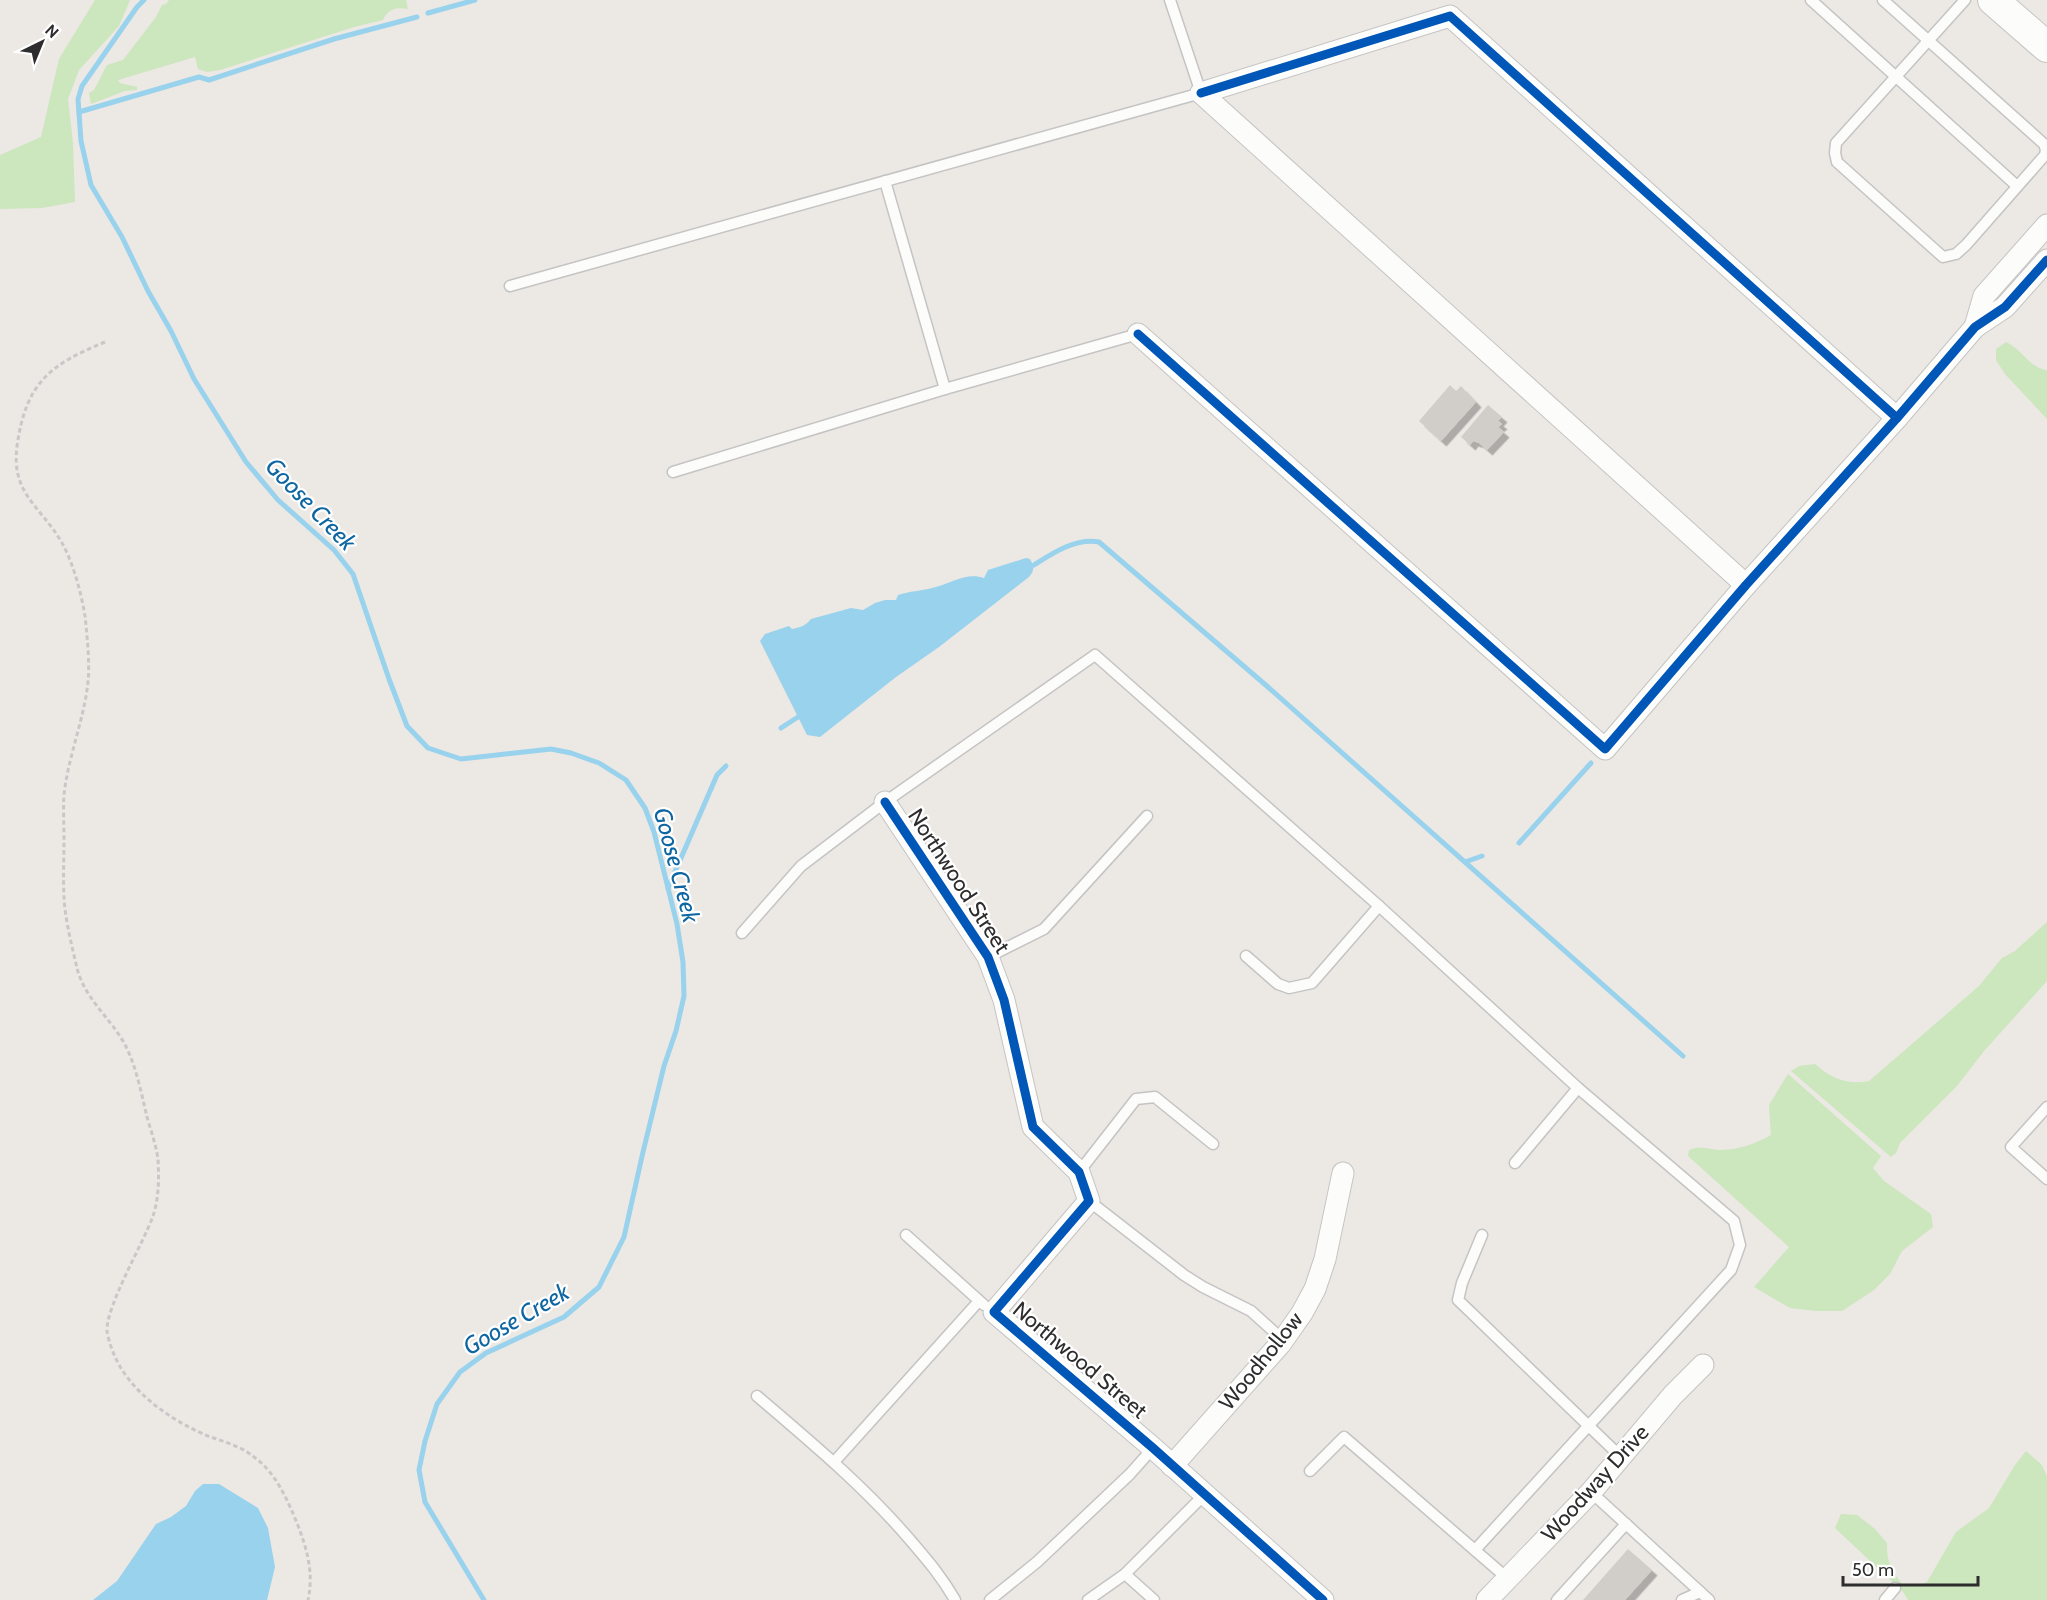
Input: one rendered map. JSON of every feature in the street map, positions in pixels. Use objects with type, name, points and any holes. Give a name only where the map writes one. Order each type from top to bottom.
[{"type":"main road","points":[[1993,0],[2047,47]]},
{"type":"street","points":[[1201,93],[1449,16],[1897,418]]},
{"type":"street","points":[[1201,93],[1746,585]]},
{"type":"street","points":[[1975,327],[1984,296],[2047,225]]},
{"type":"street","points":[[1138,334],[1605,749],[1746,585],[1897,418],[1975,327],[2005,307],[2047,260]]},
{"type":"street","name":"Northwood Street","points":[[885,802],[988,957],[1004,1000],[1033,1127],[1078,1172],[1089,1201],[1031,1266],[986,1307],[1153,1448],[1323,1600]]},
{"type":"street","name":"Woodhollow","points":[[1172,1466],[1283,1340],[1302,1313],[1315,1288],[1325,1259],[1343,1173]]},
{"type":"street","name":"Woodway Drive","points":[[1487,1600],[1591,1492],[1673,1395],[1703,1365]]},
{"type":"lane","points":[[510,286],[1201,93],[1170,0]]},
{"type":"lane","points":[[1811,0],[2018,186]]},
{"type":"lane","points":[[1883,0],[1929,41],[2044,144],[2046,150],[1966,245],[1956,254],[1943,257],[1837,162],[1835,153],[1836,143],[1929,41],[1965,0]]},
{"type":"lane","points":[[885,181],[945,389]]},
{"type":"lane","points":[[673,472],[945,389],[1138,334]]},
{"type":"lane","points":[[742,933],[801,866],[885,802],[1095,655],[1379,906],[1578,1088],[1734,1221],[1740,1245],[1731,1270],[1475,1550]]},
{"type":"lane","points":[[988,957],[1044,930],[1147,816]]},
{"type":"lane","points":[[1246,956],[1278,984],[1289,988],[1312,983],[1379,906]]},
{"type":"lane","points":[[1515,1163],[1578,1088]]},
{"type":"lane","points":[[1078,1172],[1136,1099],[1155,1097],[1213,1144]]},
{"type":"lane","points":[[2047,1107],[2011,1147],[2047,1179]]},
{"type":"lane","points":[[1089,1201],[1184,1275],[1251,1311],[1283,1340]]},
{"type":"lane","points":[[834,1462],[986,1307],[906,1235]]},
{"type":"lane","points":[[1482,1235],[1462,1283],[1458,1300],[1622,1457]]},
{"type":"lane","points":[[757,1396],[834,1462],[891,1518],[942,1577],[954,1600]]},
{"type":"lane","points":[[1310,1471],[1344,1437],[1507,1578]]},
{"type":"lane","points":[[990,1600],[1037,1562],[1130,1474],[1153,1448]]},
{"type":"lane","points":[[1591,1492],[1703,1598]]},
{"type":"lane","points":[[1088,1600],[1125,1574],[1204,1495]]},
{"type":"lane","points":[[1557,1600],[1626,1524]]},
{"type":"lane","points":[[1125,1574],[1154,1600]]},
{"type":"lane","points":[[1885,1600],[1895,1588]]},
{"type":"lane","points":[[1682,1600],[1703,1598]]},
{"type":"path","points":[[105,342],[67,359],[41,379],[22,421],[17,447],[17,473],[24,493],[62,542],[76,578],[85,617],[88,680],[64,796],[64,899],[78,971],[84,989],[124,1044],[134,1070],[157,1154],[158,1197],[153,1215],[114,1305],[107,1331],[119,1366],[133,1385],[180,1421],[204,1434],[238,1447],[268,1469],[292,1511],[307,1549],[311,1569],[308,1600]]},
{"type":"green space","points":[[95,0],[130,0],[119,26],[79,70],[68,99],[73,143],[75,202],[42,208],[0,209],[0,155],[41,137],[59,59]]},
{"type":"green space","points":[[169,0],[406,0],[408,9],[393,10],[387,13],[383,20],[354,27],[220,70],[207,72],[198,69],[195,57],[118,80],[120,83],[137,87],[137,90],[125,91],[91,104],[89,93],[94,90],[107,65],[123,60],[156,17],[162,5]]},
{"type":"green space","points":[[2006,342],[2035,366],[2047,370],[2047,419],[2005,374],[1996,360],[1996,349]]},
{"type":"green space","points":[[2047,922],[2047,981],[1984,1051],[1957,1086],[1900,1143],[1896,1153],[1891,1157],[1791,1071],[1799,1066],[1815,1064],[1840,1080],[1869,1081],[1979,986],[2002,958],[2015,951]]},
{"type":"green space","points":[[1788,1074],[1881,1156],[1873,1168],[1884,1181],[1931,1214],[1933,1227],[1902,1251],[1890,1274],[1874,1290],[1842,1311],[1790,1308],[1754,1287],[1789,1247],[1688,1156],[1689,1150],[1735,1148],[1771,1135],[1769,1105]]},
{"type":"green space","points":[[2026,1451],[2042,1465],[2047,1476],[2047,1600],[1908,1600],[1903,1592],[1835,1528],[1841,1514],[1857,1515],[1875,1529],[1887,1543],[1890,1566],[1903,1585],[1916,1586],[1927,1582],[1956,1532],[1989,1508]]},
{"type":"water","points":[[1026,558],[1030,559],[1033,566],[1029,577],[820,737],[807,735],[760,641],[765,634],[789,626],[792,629],[797,628],[805,625],[811,619],[851,608],[863,610],[875,603],[896,600],[898,595],[939,586],[965,577],[984,578],[988,570]]},
{"type":"water","points":[[203,1484],[219,1484],[258,1508],[268,1528],[275,1567],[267,1600],[93,1600],[117,1581],[156,1524],[186,1506],[195,1491]]},
{"type":"building","points":[[1450,385],[1456,391],[1461,386],[1476,402],[1441,441],[1419,421]]},
{"type":"building","points":[[1488,405],[1502,417],[1498,421],[1502,424],[1498,427],[1504,432],[1487,450],[1473,441],[1470,445],[1461,437]]},
{"type":"building","points":[[1628,1549],[1652,1570],[1625,1600],[1583,1600]]},
{"type":"waterway","name":"Goose Creek","points":[[144,0],[82,86],[78,99],[81,141],[91,185],[122,237],[194,379],[246,462],[278,500],[334,550],[353,574],[407,726],[428,748],[461,759],[551,749],[599,763],[626,780],[645,808],[654,832],[677,924],[683,962],[684,996],[676,1031],[664,1066],[624,1237],[599,1287],[564,1317],[486,1353],[460,1372],[437,1404],[425,1441],[419,1470],[425,1502],[484,1600]]},
{"type":"waterway","points":[[428,13],[475,0]]},
{"type":"waterway","points":[[79,112],[199,77],[209,80],[334,39],[417,17]]},
{"type":"waterway","points":[[1034,565],[1073,544],[1099,542],[1268,687],[1683,1056]]},
{"type":"waterway","points":[[781,728],[798,717]]},
{"type":"waterway","points":[[1519,843],[1591,763]]},
{"type":"waterway","points":[[668,888],[717,775],[726,766]]},
{"type":"waterway","points":[[1465,862],[1482,856]]},
{"type":"cycle path","points":[[1201,93],[1450,16],[1897,418]]},
{"type":"cycle path","points":[[1138,334],[1605,749],[1746,585],[1897,418],[1975,327],[2005,307],[2047,260]]},
{"type":"cycle path","points":[[885,802],[988,957],[1004,1000],[1033,1127],[1079,1172],[1089,1201],[994,1312],[1153,1448],[1323,1600]]}]
